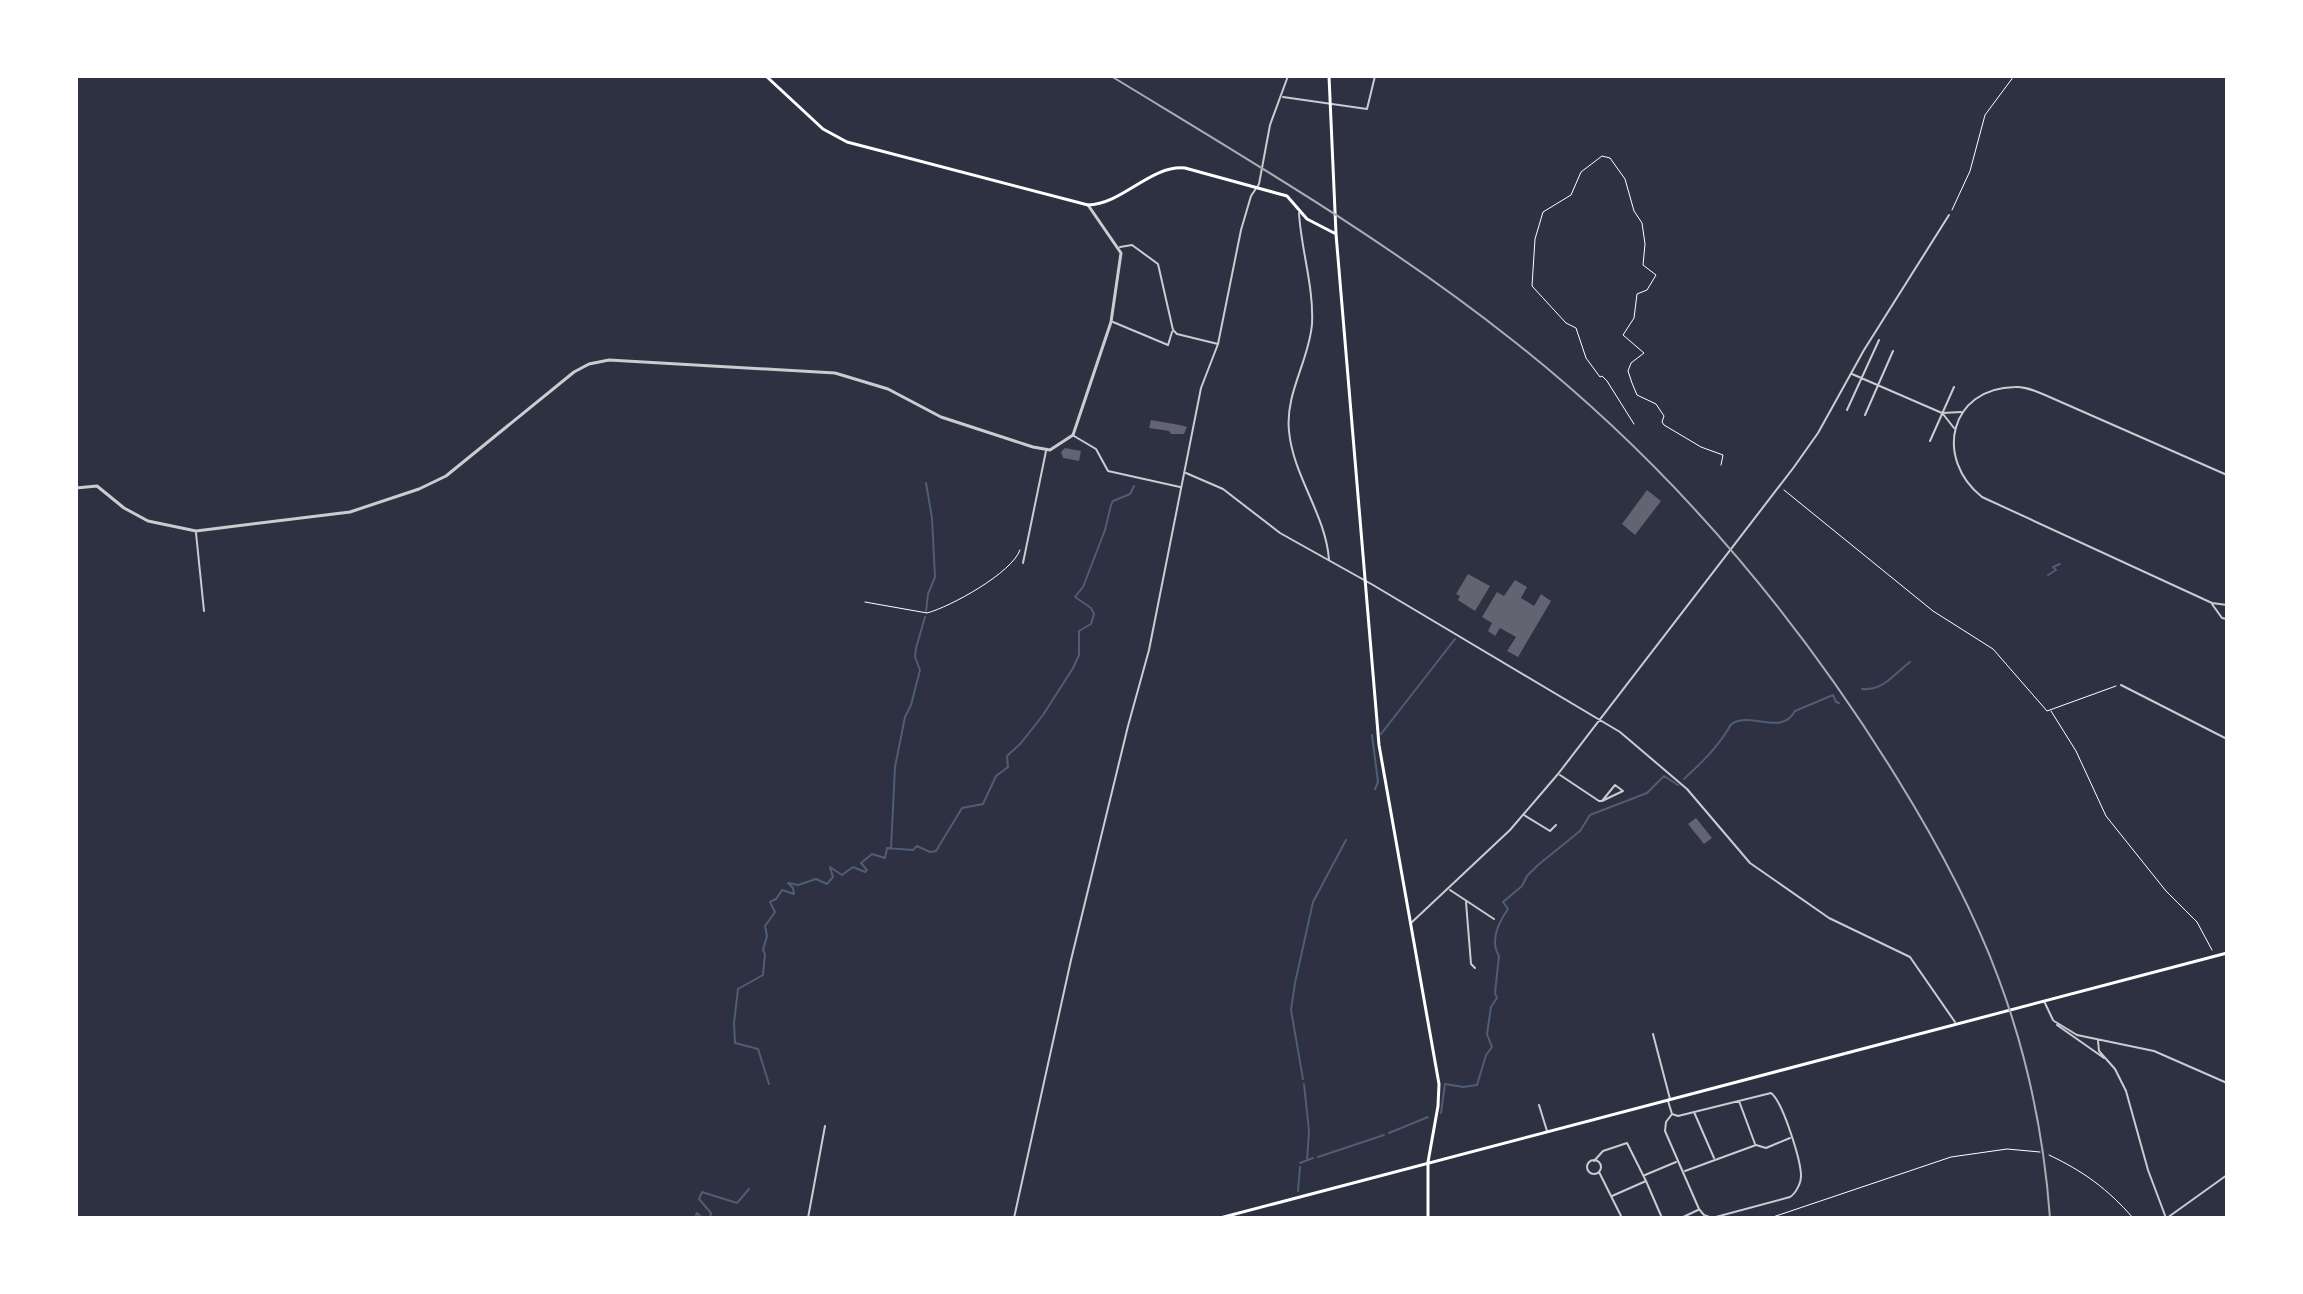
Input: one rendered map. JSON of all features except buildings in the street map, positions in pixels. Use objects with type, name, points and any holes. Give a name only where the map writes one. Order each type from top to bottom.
[{"type":"main road","points":[[766,76],[816,124],[838,138],[1088,205],[1105,202],[1177,167],[1287,196],[1307,219],[1336,234]]},
{"type":"main road","points":[[1329,76],[1336,234],[1379,745],[1439,1084],[1428,1162],[1428,1218]]},
{"type":"main road","points":[[1220,1218],[2227,953]]},
{"type":"street","points":[[1014,1218],[1071,960],[1149,650],[1201,388],[1218,344],[1244,218],[1251,196],[1258,188],[1270,125],[1288,76]]},
{"type":"street","points":[[1282,97],[1367,109],[1375,76]]},
{"type":"street","points":[[76,488],[97,486],[124,508],[148,521],[196,531],[350,512],[432,484],[464,463],[574,372],[589,364],[609,360],[835,373],[888,389],[941,417],[1046,450],[1057,447],[1073,435],[1111,322],[1121,257],[1119,248],[1088,205]]},
{"type":"street","points":[[1299,210],[1312,325],[1292,394],[1289,432],[1324,533],[1329,561]]},
{"type":"street","points":[[1410,924],[1524,814],[1558,774],[1771,496],[1818,433],[1864,350],[1949,215]]},
{"type":"street","points":[[1111,322],[1168,345],[1173,330],[1158,264],[1132,245],[1119,248]]},
{"type":"street","points":[[1173,330],[1177,334],[1218,344]]},
{"type":"street","points":[[1847,410],[1879,340]]},
{"type":"street","points":[[1865,415],[1893,351]]},
{"type":"street","points":[[1851,374],[1942,413],[1952,423],[1958,466],[1969,485],[1982,497],[2212,603],[2227,605]]},
{"type":"street","points":[[1930,441],[1954,387]]},
{"type":"street","points":[[1954,433],[1956,421],[1981,397],[1994,391],[2020,387],[2045,395],[2227,475]]},
{"type":"street","points":[[1942,413],[1964,411]]},
{"type":"street","points":[[1073,435],[1096,449],[1108,471],[1182,487]]},
{"type":"street","points":[[1023,563],[1046,450]]},
{"type":"street","points":[[1185,473],[1223,489],[1274,530],[1600,718],[1632,741],[1687,789],[1750,863],[1829,918],[1907,954],[1956,1024]]},
{"type":"street","points":[[196,531],[204,611]]},
{"type":"street","points":[[2212,603],[2222,618],[2227,619]]},
{"type":"street","points":[[2121,685],[2227,739]]},
{"type":"street","points":[[1558,774],[1596,800],[1602,801],[1623,791],[1615,785],[1602,801]]},
{"type":"street","points":[[1524,814],[1550,831],[1556,825]]},
{"type":"street","points":[[1449,889],[1494,919]]},
{"type":"street","points":[[1466,902],[1471,964],[1475,968]]},
{"type":"street","points":[[2044,1001],[2047,1011],[2066,1034],[2108,1061]]},
{"type":"street","points":[[2054,1021],[2075,1034],[2098,1041],[2154,1051],[2227,1083]]},
{"type":"street","points":[[1653,1034],[1672,1114],[1664,1129],[1704,1215],[1712,1218],[1794,1195],[1802,1178],[1782,1105],[1774,1095],[1767,1092],[1678,1116],[1672,1114]]},
{"type":"street","points":[[2092,1039],[2090,1045],[2095,1052]]},
{"type":"street","points":[[2098,1041],[2099,1051],[2122,1080],[2139,1141],[2167,1218],[2227,1175]]},
{"type":"street","points":[[1738,1100],[1756,1145]]},
{"type":"street","points":[[1539,1105],[1547,1133]]},
{"type":"street","points":[[1694,1112],[1714,1159]]},
{"type":"street","points":[[808,1218],[825,1126]]},
{"type":"street","points":[[1683,1172],[1756,1145],[1766,1148],[1791,1138]]},
{"type":"street","points":[[1599,1172],[1593,1174],[1588,1169],[1589,1163],[1603,1151],[1627,1143],[1662,1218]]},
{"type":"street","points":[[1594,1161],[1599,1164],[1599,1172],[1622,1218]]},
{"type":"street","points":[[1644,1176],[1678,1161]]},
{"type":"street","points":[[1612,1196],[1646,1181]]},
{"type":"street","points":[[1681,1218],[1699,1209]]},
{"type":"path","points":[[1949,215],[1970,171],[1985,115],[2014,76]]},
{"type":"path","points":[[1634,424],[1607,381],[1590,365],[1576,328],[1566,323],[1532,286],[1535,239],[1543,212],[1574,193],[1581,172],[1602,156],[1610,158],[1625,179],[1634,211],[1642,223],[1645,244],[1643,265],[1656,275],[1647,290],[1637,294],[1634,318],[1623,335],[1644,353],[1631,363],[1628,371],[1633,386],[1642,399],[1656,404],[1664,416],[1662,422],[1671,431],[1723,455],[1721,465]]},
{"type":"path","points":[[1779,485],[1933,611],[1993,649],[2047,711],[2121,685]]},
{"type":"path","points":[[865,602],[927,613],[941,609],[1007,568],[1018,556],[1022,543]]},
{"type":"path","points":[[2051,711],[2116,830],[2197,922],[2215,956]]},
{"type":"path","points":[[1770,1218],[1951,1157],[2007,1149],[2040,1152]]},
{"type":"path","points":[[2049,1155],[2087,1174],[2133,1218]]},
{"type":"waterway","points":[[926,483],[932,518],[935,577],[928,594],[926,612]]},
{"type":"waterway","points":[[769,1084],[758,1049],[735,1043],[734,1023],[738,989],[763,975],[763,950],[767,936],[765,926],[775,912],[770,902],[782,890],[794,894],[788,883],[798,885],[816,879],[827,884],[833,877],[830,867],[842,875],[853,867],[865,872],[867,870],[861,863],[872,854],[885,858],[887,848],[913,850],[917,846],[930,852],[936,851],[962,808],[983,804],[996,776],[1008,767],[1007,756],[1043,715],[1073,668],[1079,655],[1079,631],[1091,624],[1094,614],[1091,608],[1075,597],[1083,587],[1113,501],[1130,494],[1134,486]]},
{"type":"waterway","points":[[2048,575],[2056,570],[2053,567],[2060,564]]},
{"type":"waterway","points":[[891,849],[895,767],[905,717],[920,670],[915,657],[925,617]]},
{"type":"waterway","points":[[1381,734],[1455,639]]},
{"type":"waterway","points":[[1862,689],[1883,684],[1910,662]]},
{"type":"waterway","points":[[1684,779],[1735,722],[1783,722],[1795,711],[1833,695],[1839,703]]},
{"type":"waterway","points":[[1372,735],[1378,782],[1375,789]]},
{"type":"waterway","points":[[1441,1113],[1445,1084],[1463,1087],[1477,1085],[1486,1055],[1492,1047],[1487,1034],[1491,1007],[1497,998],[1499,956],[1495,938],[1508,909],[1503,902],[1522,886],[1538,865],[1580,831],[1590,815],[1647,793],[1664,776],[1678,785]]},
{"type":"waterway","points":[[1303,1079],[1291,1010],[1295,983],[1313,902],[1346,840]]},
{"type":"waterway","points":[[1304,1084],[1309,1131],[1307,1160]]},
{"type":"waterway","points":[[1389,1133],[1428,1117]]},
{"type":"waterway","points":[[1318,1157],[1384,1135]]},
{"type":"waterway","points":[[1300,1163],[1313,1158]]},
{"type":"waterway","points":[[1298,1191],[1300,1167]]},
{"type":"waterway","points":[[710,1218],[711,1213],[699,1199],[702,1192],[737,1203],[749,1189]]},
{"type":"waterway","points":[[695,1218],[697,1213],[702,1218]]},
{"type":"railway","points":[[1111,76],[1365,234],[1511,339],[1622,435],[1674,487],[1770,598],[1815,656],[1897,778],[1939,850],[1977,925],[1998,977],[2026,1065],[2039,1126],[2050,1218]]}]
